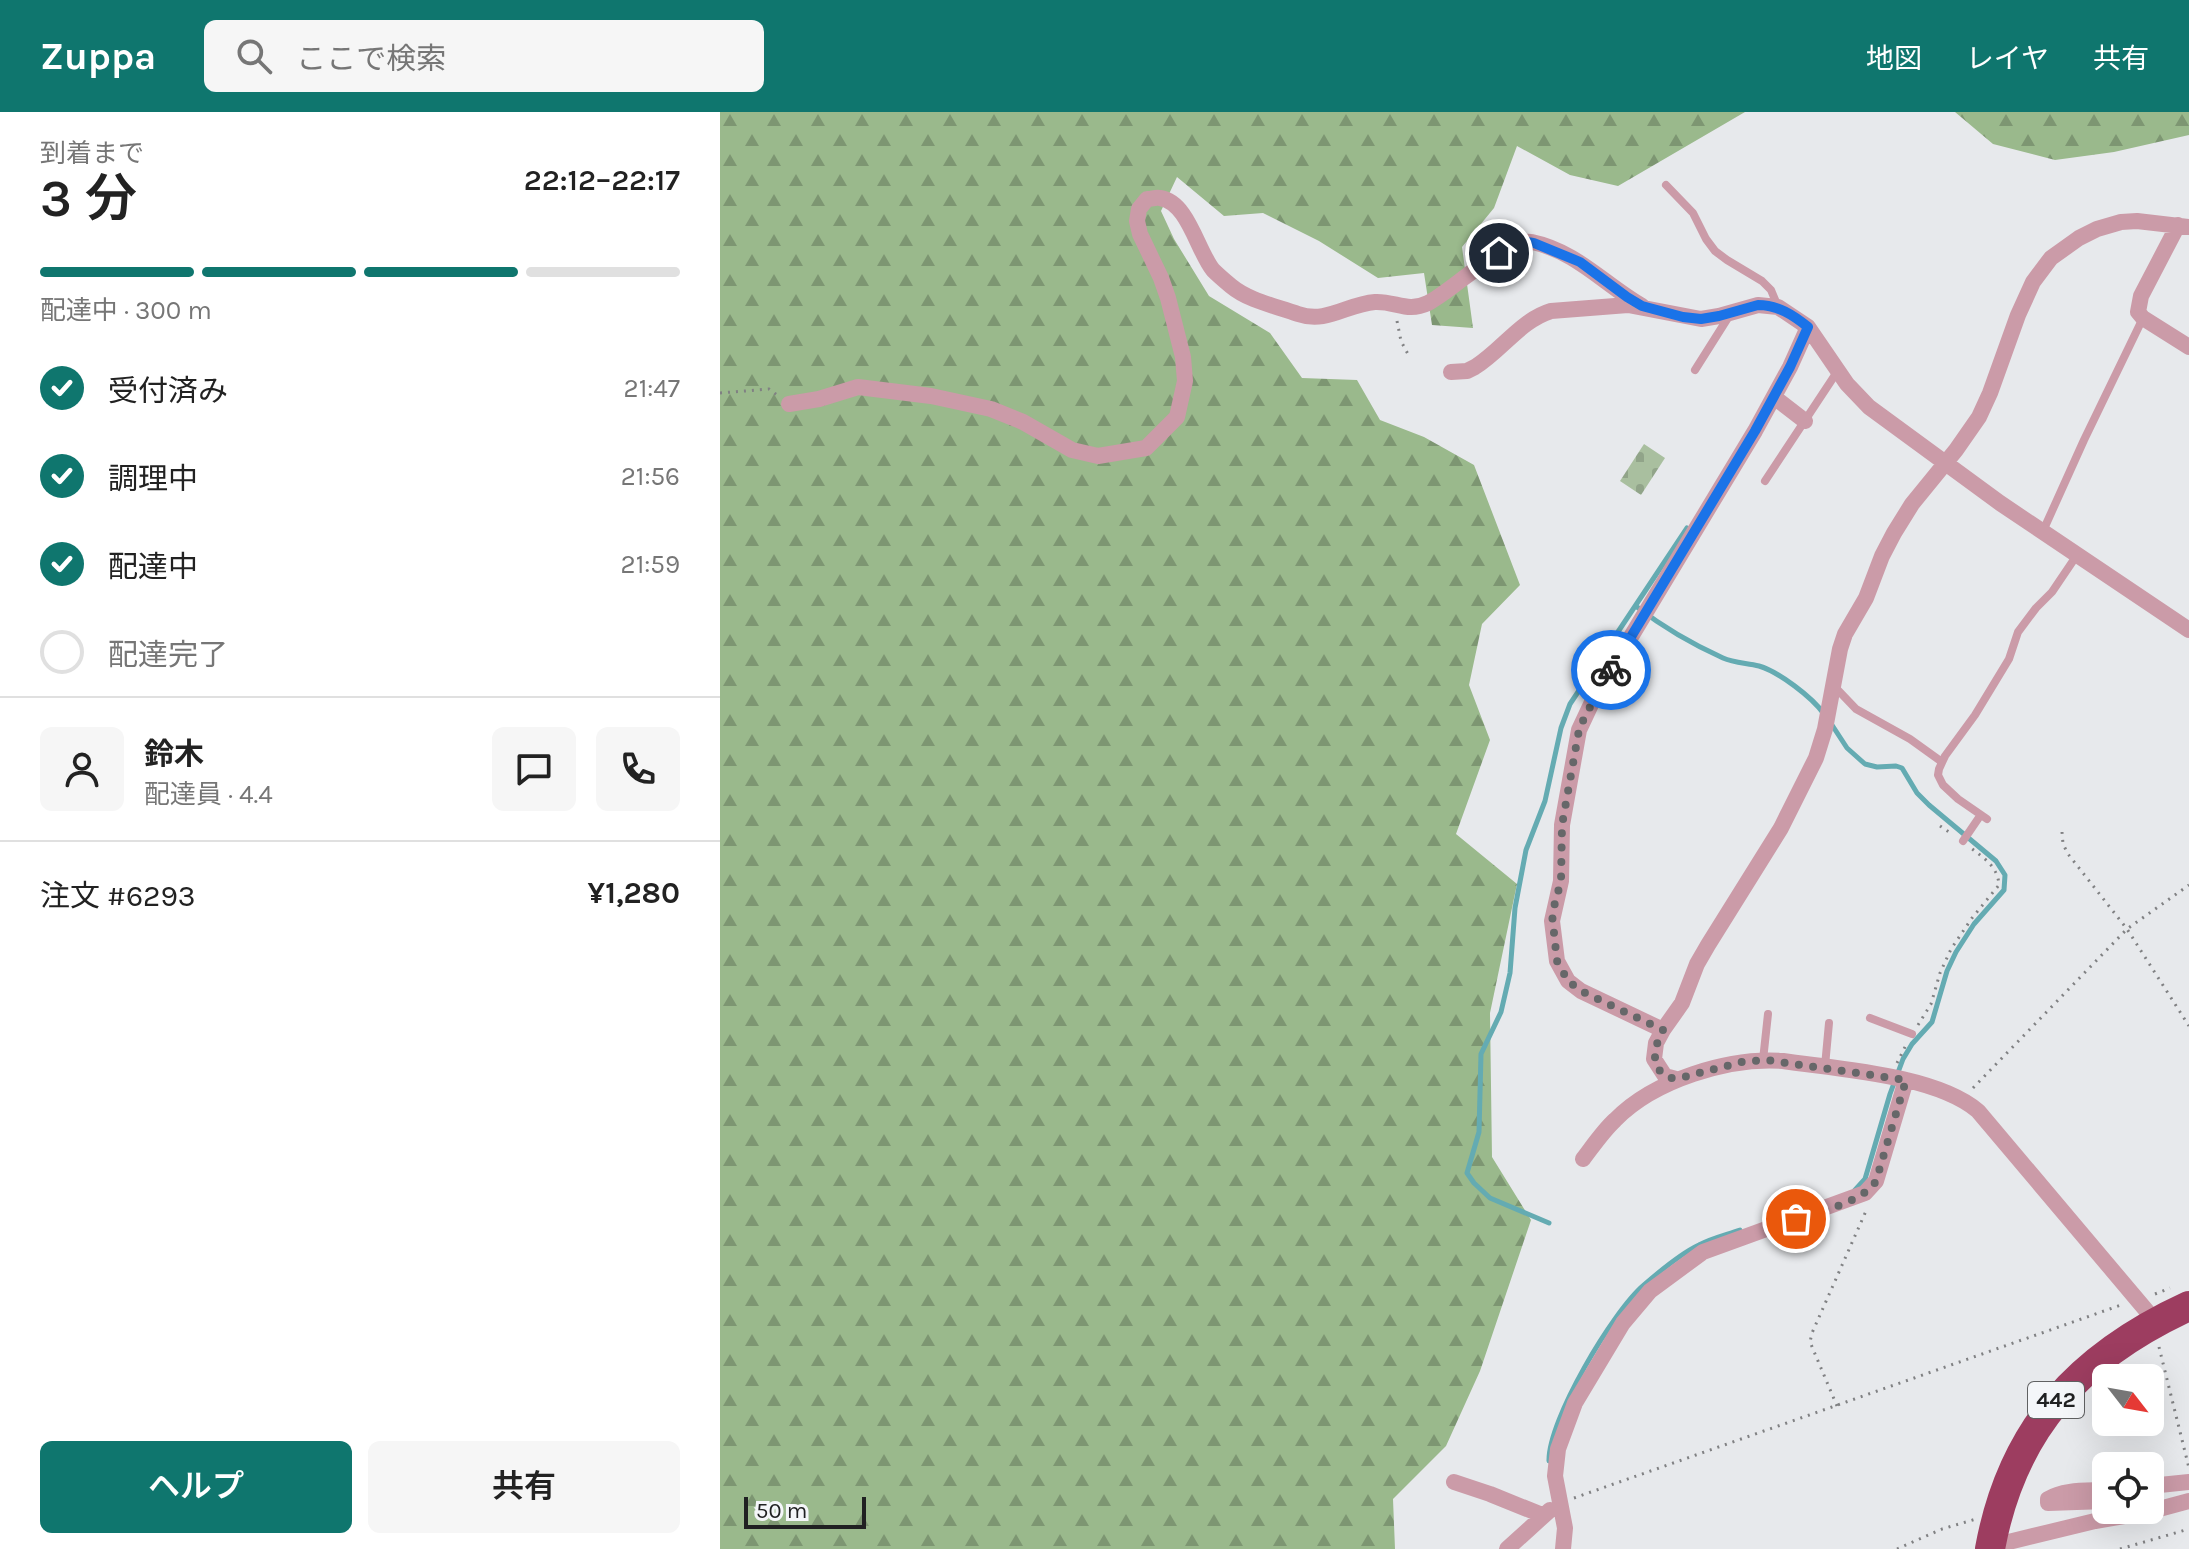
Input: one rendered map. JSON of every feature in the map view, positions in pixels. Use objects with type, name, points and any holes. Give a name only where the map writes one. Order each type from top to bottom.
[{"type":"highway","name":"442","points":[[1988,1548],[2008,1481],[2048,1411],[2067,1387],[2088,1368],[2183,1296]]},
{"type":"street","points":[[789,404],[858,387],[931,396],[991,409],[1023,422],[1072,450],[1098,456],[1146,448],[1177,417],[1185,381],[1183,357],[1168,298],[1137,221],[1139,209],[1147,199],[1161,198],[1174,206],[1187,221],[1213,270],[1234,288],[1308,317],[1319,318],[1369,303],[1389,303],[1404,308],[1427,304],[1508,247],[1529,241],[1580,262],[1642,306]]},
{"type":"street","points":[[1676,1079],[1663,1075],[1654,1059],[1656,1043],[1682,1003],[1697,964],[1790,811],[1819,750],[1842,643],[1866,598],[1882,556],[1912,504],[1972,428],[1985,406],[2021,306],[2033,282],[2051,258],[2089,233],[2114,224],[2137,221],[2183,226],[2141,296],[2138,312],[2189,347]]},
{"type":"street","points":[[1451,372],[1467,371],[1484,362],[1523,327],[1551,311],[1628,305],[1692,319],[1711,318],[1758,305],[1778,307],[1808,327],[1838,371],[1869,407],[1980,489],[2189,630]]},
{"type":"street","points":[[1663,1030],[1581,991],[1568,981],[1557,961],[1552,914],[1561,881],[1562,825],[1576,743],[1594,698],[1774,397],[1808,327]]},
{"type":"street","points":[[1774,397],[1805,421]]},
{"type":"street","points":[[1583,1159],[1620,1115],[1676,1079],[1742,1062],[1763,1060],[1825,1067],[1918,1082],[1963,1100],[1978,1111],[2153,1320]]},
{"type":"street","points":[[1563,1549],[1565,1528],[1555,1476],[1558,1449],[1575,1403],[1623,1323],[1650,1291],[1703,1252],[1865,1193],[1876,1181],[1898,1079]]},
{"type":"street","points":[[1454,1482],[1542,1515]]},
{"type":"street","points":[[2164,1485],[2189,1482]]},
{"type":"street","points":[[2092,1491],[2052,1496],[2048,1503],[2092,1501]]},
{"type":"street","points":[[2164,1505],[2189,1501]]},
{"type":"street","points":[[1507,1549],[1542,1515],[1561,1503]]},
{"type":"street","points":[[1988,1548],[2092,1522]]},
{"type":"lane","points":[[1666,185],[1693,213],[1715,251],[1762,281],[1771,290],[1778,307]]},
{"type":"lane","points":[[1695,370],[1731,313]]},
{"type":"lane","points":[[2043,532],[2143,318]]},
{"type":"lane","points":[[1765,481],[1838,371]]},
{"type":"lane","points":[[1963,841],[1984,818],[1943,785],[1938,775],[1942,762],[2009,659],[2018,632],[2052,592],[2077,555]]},
{"type":"lane","points":[[1833,686],[1856,709],[1910,739],[1942,762]]},
{"type":"lane","points":[[1763,1060],[1768,1014]]},
{"type":"lane","points":[[1870,1018],[1912,1034]]},
{"type":"lane","points":[[1825,1067],[1829,1023]]},
{"type":"path","points":[[1389,303],[1410,358]]},
{"type":"path","points":[[720,393],[769,389],[789,404]]},
{"type":"path","points":[[1898,1079],[1901,1053],[1931,1004],[1951,949],[1999,885],[1994,869],[1963,841],[1940,826]]},
{"type":"path","points":[[2062,832],[2068,854],[2127,929],[2189,1026]]},
{"type":"path","points":[[1963,1100],[2127,929],[2189,885]]},
{"type":"path","points":[[1837,1406],[1810,1342],[1876,1181]]},
{"type":"path","points":[[1561,1503],[1837,1406],[2153,1320],[2183,1296]]},
{"type":"path","points":[[2153,1320],[2189,1468]]},
{"type":"path","points":[[2120,1549],[2189,1529]]},
{"type":"green space","points":[[720,112],[1745,112],[1618,186],[1570,175],[1517,146],[1494,208],[1462,247],[1473,328],[1432,325],[1424,273],[1378,278],[1319,241],[1263,213],[1224,216],[1177,177],[1161,211],[1174,239],[1209,296],[1270,333],[1302,378],[1357,380],[1380,420],[1424,437],[1474,465],[1520,585],[1482,624],[1469,685],[1490,740],[1456,834],[1517,884],[1490,1013],[1492,1157],[1531,1220],[1480,1371],[1446,1446],[1393,1499],[1395,1549],[720,1549]]},
{"type":"green space","points":[[1955,112],[2189,112],[2189,135],[2114,152],[2055,160],[1993,144]]},
{"type":"green space","points":[[1644,444],[1665,458],[1641,495],[1620,481]]},
{"type":"waterway","points":[[1549,1223],[1490,1198],[1467,1173],[1479,1132],[1481,1054],[1501,1012],[1510,973],[1515,908],[1526,850],[1545,801],[1561,728],[1570,704],[1687,528]]},
{"type":"waterway","points":[[1637,607],[1711,653],[1759,666],[1785,679],[1824,714]]},
{"type":"waterway","points":[[1832,725],[1847,748],[1865,764],[1902,768],[1917,793],[1996,861],[2005,875],[2004,890],[1974,924],[1956,952],[1932,1022],[1903,1059],[1865,1179],[1855,1190]]},
{"type":"waterway","points":[[1549,1461],[1559,1420],[1570,1394],[1600,1341],[1631,1298],[1685,1253],[1709,1240],[1740,1230]]},
{"type":"way so far","points":[[1611,670],[1579,730],[1562,825],[1561,881],[1552,921],[1557,961],[1563,975],[1581,991],[1663,1030],[1656,1043],[1654,1059],[1667,1077],[1676,1079],[1742,1062],[1766,1060],[1906,1080],[1873,1187],[1859,1197],[1796,1219]]},
{"type":"route","points":[[1499,253],[1514,244],[1529,241],[1580,262],[1642,306],[1683,317],[1711,318],[1765,305],[1778,307],[1808,327],[1800,348],[1755,431],[1611,670]]}]
